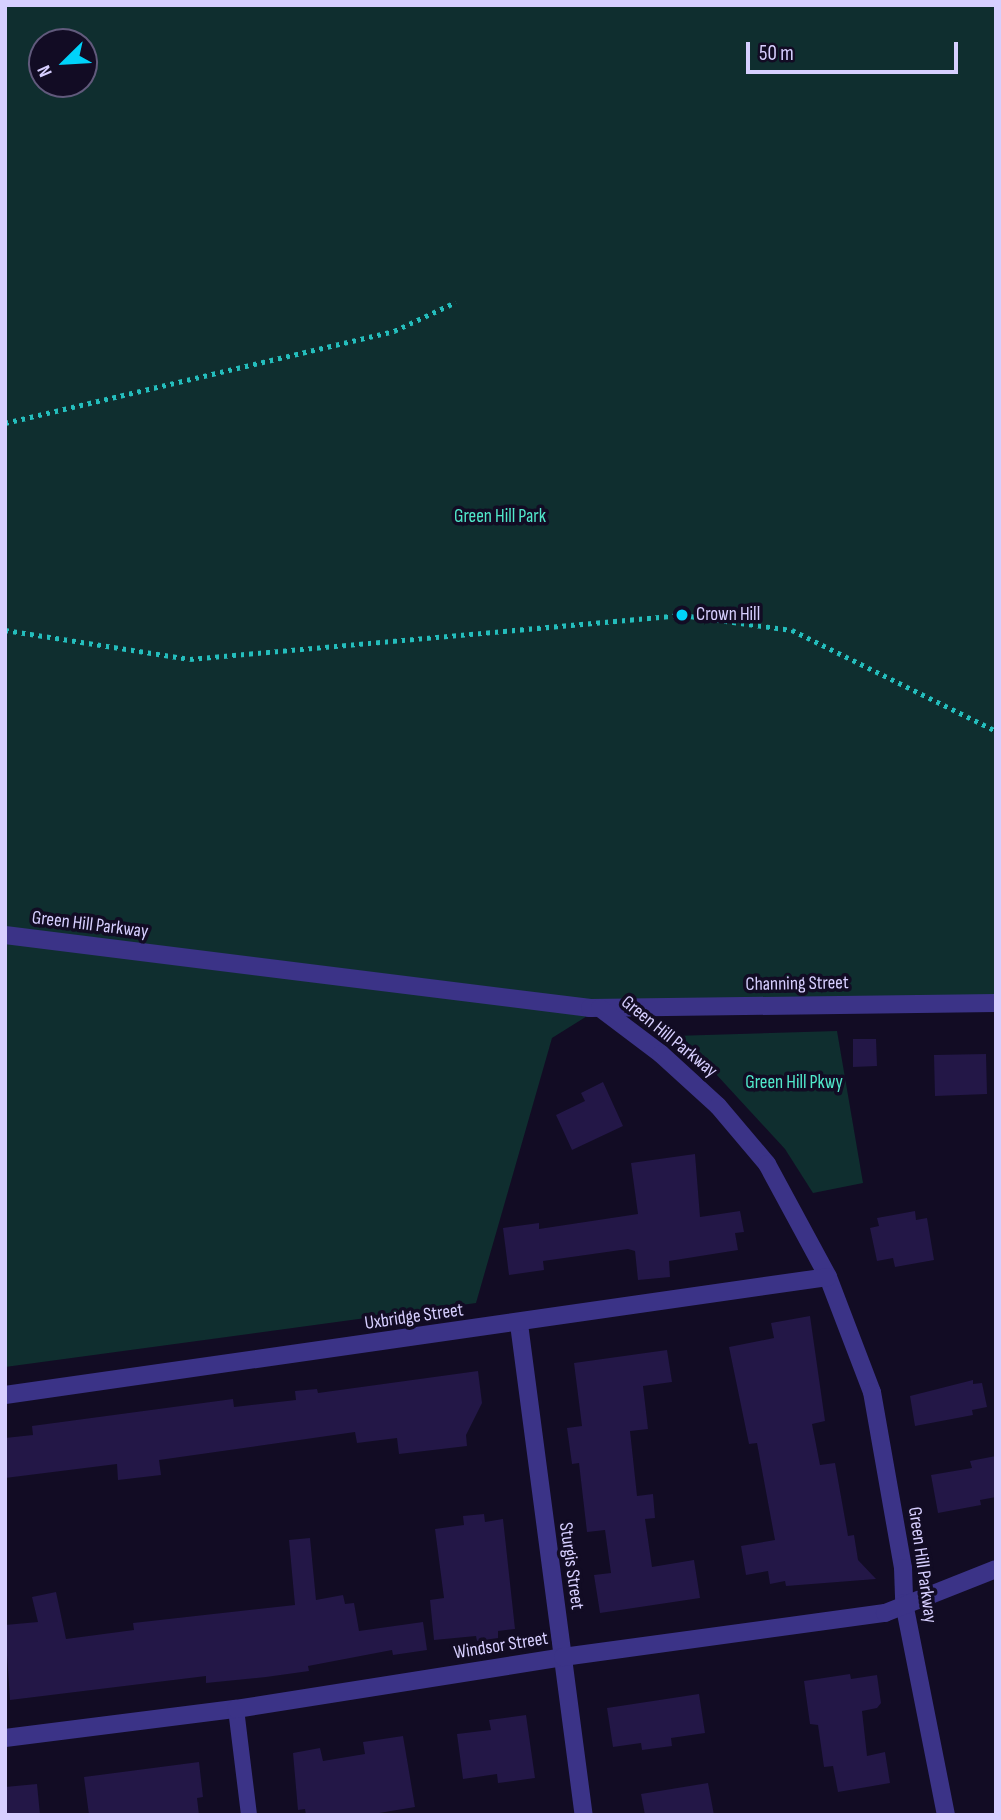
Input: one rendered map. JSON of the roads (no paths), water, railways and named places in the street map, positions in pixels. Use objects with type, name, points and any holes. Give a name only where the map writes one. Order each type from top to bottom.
[{"type":"street","name":"Green Hill Parkway","points":[[5,935],[600,1008],[662,1054],[727,1116],[767,1164],[828,1277],[872,1392],[903,1568],[904,1603],[946,1815]]},
{"type":"street","name":"Channing Street","points":[[600,1008],[996,1003]]},
{"type":"street","name":"Uxbridge Street","points":[[5,1395],[519,1324],[828,1277]]},
{"type":"street","name":"Sturgis Street","points":[[519,1324],[584,1815]]},
{"type":"street","name":"Windsor Street","points":[[5,1738],[236,1709],[563,1657],[778,1631],[885,1613],[904,1603],[996,1569]]},
{"type":"lane","points":[[236,1709],[249,1815]]},
{"type":"place","name":"Crown Hill","points":[[682,615]]},
{"type":"park label","name":"Green Hill Park","points":[[500,517]]},
{"type":"park label","name":"Green Hill Pkwy","points":[[794,1083]]}]
